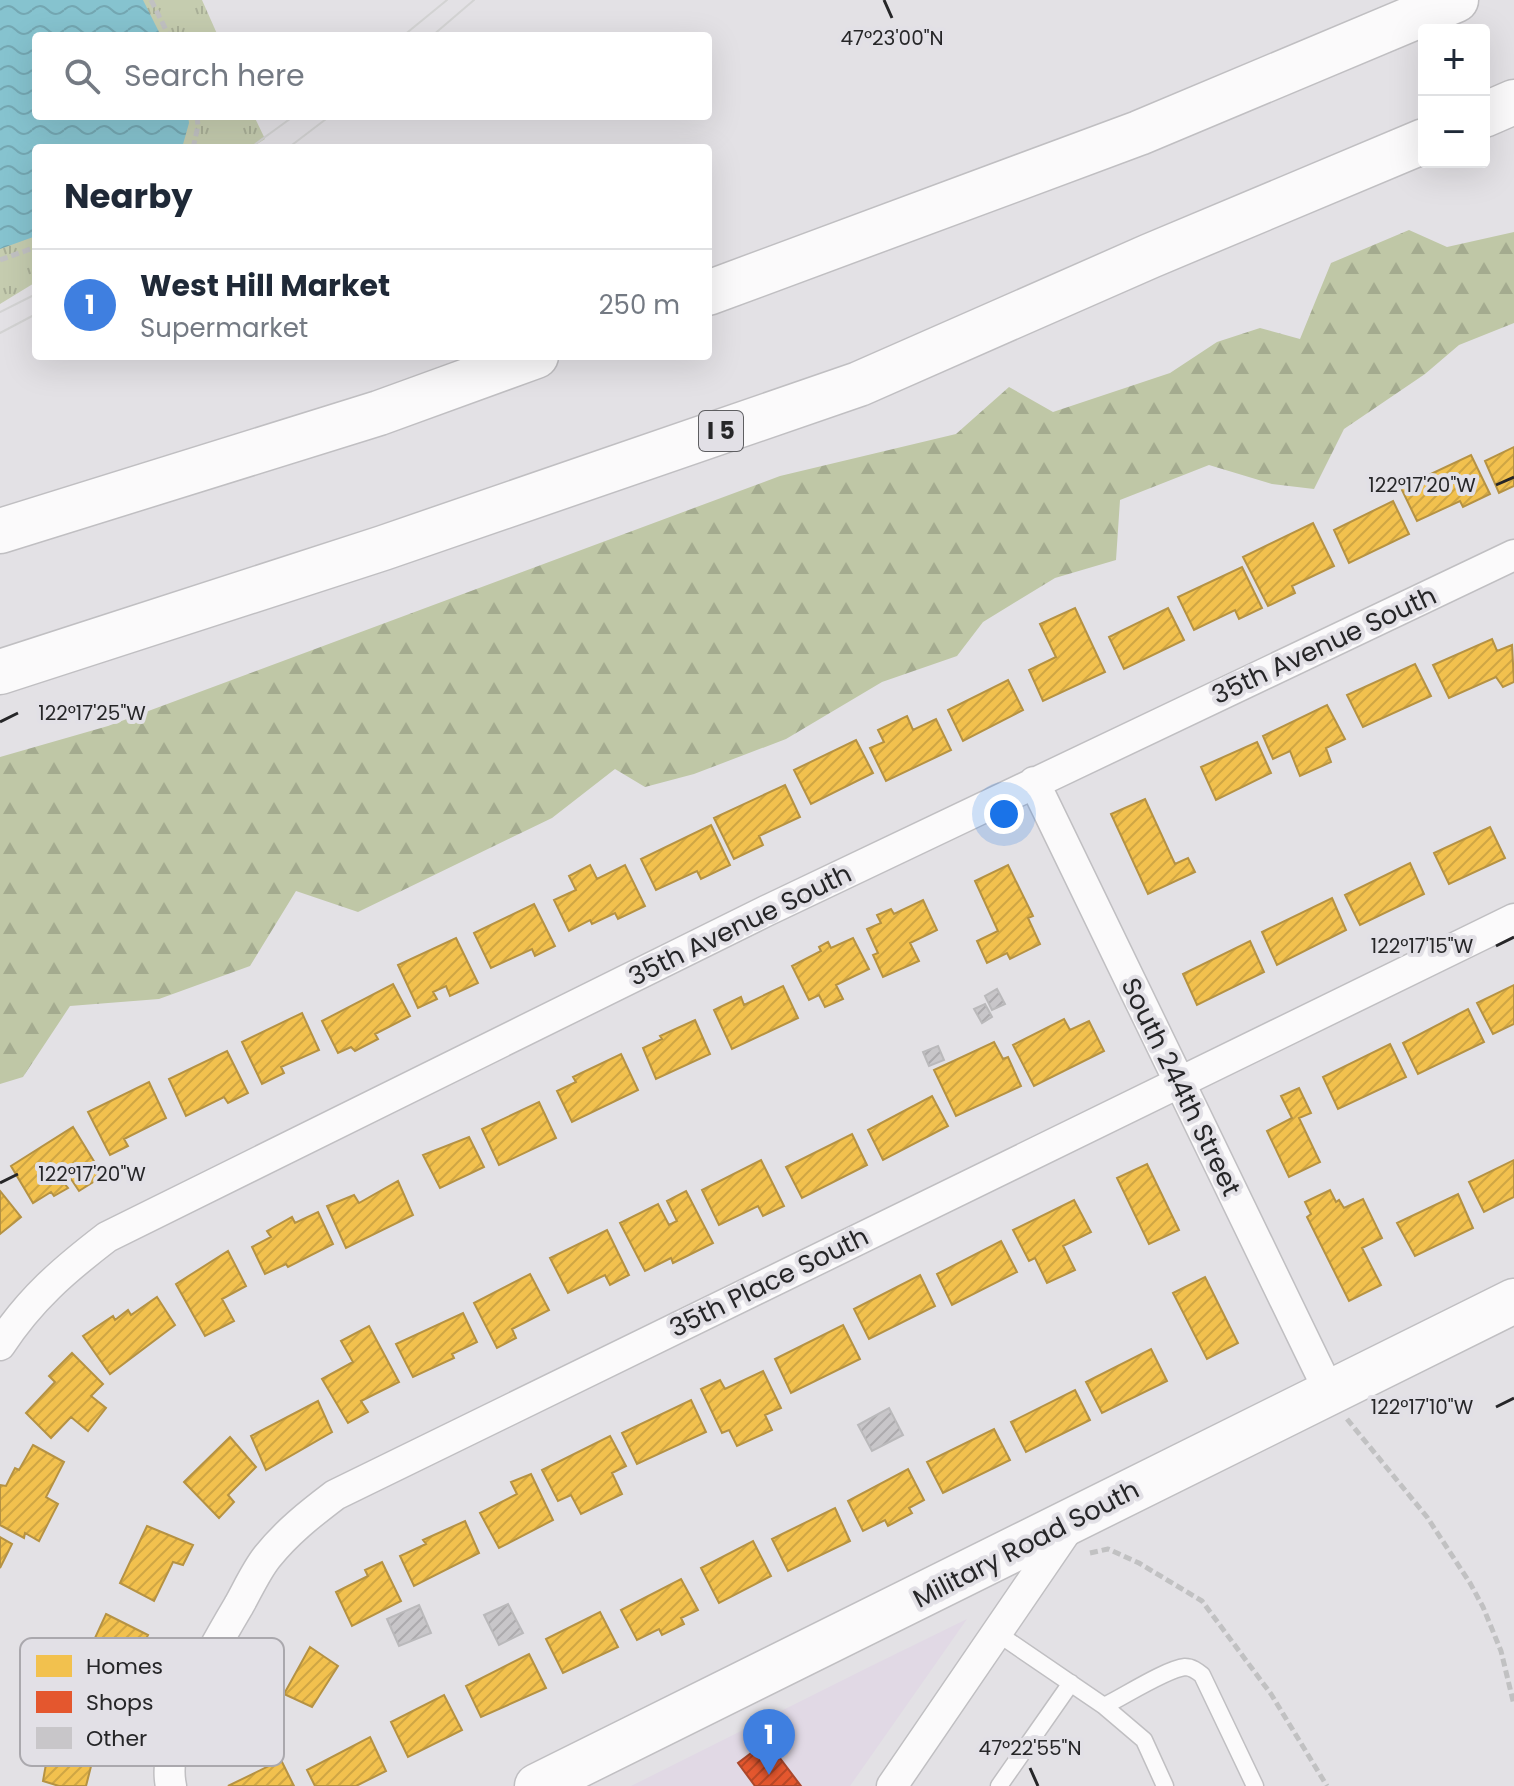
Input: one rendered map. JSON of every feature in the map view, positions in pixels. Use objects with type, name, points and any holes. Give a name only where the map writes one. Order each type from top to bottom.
[{"type":"main road","points":[[712,292],[1139,133],[1456,0]]},
{"type":"main road","points":[[1490,112],[1514,102]]},
{"type":"main road","name":"I 5","points":[[0,672],[383,548],[859,384],[1150,256],[1418,144]]},
{"type":"main road","points":[[0,531],[379,413],[525,360]]},
{"type":"main road","name":"Military Road South","points":[[545,1784],[1514,1301]]},
{"type":"street","name":"35th Avenue South","points":[[0,1345],[19,1316],[58,1274],[107,1237],[752,918],[1514,555]]},
{"type":"street","name":"South 244th Street","points":[[1034,782],[1329,1391]]},
{"type":"street","name":"35th Place South","points":[[221,1638],[265,1559],[296,1524],[335,1495],[1514,919]]},
{"type":"street","points":[[892,1786],[1042,1562],[1074,1520]]},
{"type":"street","name":"35th Place South","points":[[170,1766],[171,1786]]},
{"type":"lane","points":[[997,1633],[1104,1706],[1144,1740],[1165,1786]]},
{"type":"lane","points":[[1104,1706],[1168,1673],[1185,1667],[1194,1669],[1202,1675],[1255,1786]]},
{"type":"lane","points":[[999,1786],[1071,1683]]},
{"type":"path","points":[[151,0],[167,32]]},
{"type":"path","points":[[194,144],[197,120]]},
{"type":"path","points":[[0,260],[32,248]]},
{"type":"path","points":[[1329,1391],[1356,1433],[1427,1517],[1470,1583],[1501,1651],[1514,1705]]},
{"type":"path","points":[[1042,1562],[1108,1549],[1139,1563],[1202,1601],[1271,1694],[1327,1786]]},
{"type":"shaded area","points":[[967,1619],[850,1786],[631,1786],[867,1668]]},
{"type":"green space","points":[[0,0],[202,0],[216,32],[32,32],[32,120],[256,120],[265,139],[257,144],[32,144],[32,284],[0,304]]},
{"type":"green space","points":[[1409,230],[1447,247],[1514,232],[1514,323],[1459,345],[1425,374],[1344,429],[1314,489],[1272,484],[1209,465],[1120,500],[1116,560],[1055,578],[983,622],[957,656],[882,682],[786,739],[694,774],[645,787],[615,769],[552,818],[358,912],[296,891],[250,966],[159,999],[70,1006],[23,1077],[0,1084],[0,757],[108,726],[780,476],[956,434],[1009,387],[1053,412],[1170,373],[1217,342],[1260,328],[1300,339],[1331,263]]},
{"type":"water","points":[[0,0],[143,0],[159,32],[32,32],[32,120],[189,120],[183,144],[32,144],[32,237],[0,249]]},
{"type":"building: Homes","points":[[1514,447],[1514,486],[1499,493],[1485,461]]},
{"type":"building: Homes","points":[[1471,455],[1490,494],[1463,507],[1460,501],[1417,521],[1401,488]]},
{"type":"building: Homes","points":[[1393,501],[1409,534],[1349,563],[1334,530]]},
{"type":"building: Homes","points":[[1313,523],[1334,566],[1292,586],[1295,593],[1268,606],[1243,557]]},
{"type":"building: Homes","points":[[1242,567],[1262,608],[1239,619],[1235,610],[1194,630],[1178,597]]},
{"type":"building: Homes","points":[[1075,608],[1105,672],[1043,701],[1029,670],[1056,657],[1040,624]]},
{"type":"building: Homes","points":[[1168,608],[1184,640],[1124,669],[1109,637]]},
{"type":"building: Homes","points":[[1492,639],[1497,651],[1512,645],[1514,682],[1503,687],[1496,677],[1449,698],[1433,665]]},
{"type":"building: Homes","points":[[1415,664],[1431,696],[1363,727],[1347,695]]},
{"type":"building: Homes","points":[[1008,680],[1023,710],[963,741],[948,710]]},
{"type":"building: Homes","points":[[1327,705],[1345,739],[1326,748],[1331,762],[1300,776],[1290,751],[1273,759],[1263,736]]},
{"type":"building: Homes","points":[[907,716],[913,730],[936,719],[951,750],[886,781],[870,748],[884,742],[878,730]]},
{"type":"building: Homes","points":[[856,740],[873,773],[811,804],[794,770]]},
{"type":"building: Homes","points":[[1257,742],[1271,773],[1216,800],[1201,767]]},
{"type":"building: Homes","points":[[785,785],[800,817],[759,836],[763,845],[734,859],[714,818]]},
{"type":"building: Homes","points":[[1145,799],[1175,864],[1188,858],[1195,872],[1148,894],[1111,814]]},
{"type":"building: Homes","points":[[711,825],[730,865],[701,879],[697,871],[656,890],[641,859]]},
{"type":"building: Homes","points":[[1490,827],[1505,858],[1449,884],[1434,853]]},
{"type":"building: Homes","points":[[1410,863],[1424,894],[1360,925],[1345,895]]},
{"type":"building: Homes","points":[[590,865],[597,879],[625,865],[645,906],[618,919],[615,913],[592,924],[590,920],[569,931],[554,900],[576,890],[569,876]]},
{"type":"building: Homes","points":[[1008,865],[1033,916],[1028,918],[1040,944],[1010,959],[1007,953],[987,963],[977,941],[998,931],[975,881]]},
{"type":"building: Homes","points":[[1332,898],[1346,930],[1277,965],[1262,932]]},
{"type":"building: Homes","points":[[923,900],[937,930],[910,943],[919,961],[883,977],[873,955],[878,953],[867,929],[881,923],[877,915],[891,909],[894,914]]},
{"type":"building: Homes","points":[[534,904],[555,946],[535,956],[532,949],[491,968],[474,933]]},
{"type":"building: Homes","points":[[456,938],[478,983],[450,996],[446,986],[433,992],[437,999],[418,1008],[398,965]]},
{"type":"building: Homes","points":[[853,938],[869,969],[836,985],[843,999],[825,1007],[819,995],[809,1000],[792,966],[821,951],[819,947],[828,942],[831,948]]},
{"type":"building: Homes","points":[[1250,941],[1264,972],[1197,1005],[1183,974]]},
{"type":"building: Homes","points":[[393,984],[410,1016],[375,1034],[378,1039],[355,1051],[351,1047],[338,1053],[322,1021]]},
{"type":"building: Homes","points":[[1514,985],[1514,1024],[1493,1034],[1477,1003]]},
{"type":"building: Homes","points":[[783,986],[798,1018],[732,1049],[714,1010],[741,997],[744,1005]]},
{"type":"building: Homes","points":[[1468,1009],[1484,1042],[1418,1074],[1403,1043]]},
{"type":"building: Homes","points":[[302,1013],[319,1050],[281,1067],[284,1073],[262,1084],[242,1042]]},
{"type":"building: Homes","points":[[1064,1019],[1070,1030],[1089,1021],[1104,1051],[1034,1086],[1013,1045]]},
{"type":"building: Homes","points":[[695,1020],[710,1054],[656,1079],[643,1048],[662,1039],[660,1036]]},
{"type":"building: Homes","points":[[994,1042],[1003,1059],[1008,1057],[1021,1086],[956,1116],[934,1070]]},
{"type":"building: Homes","points":[[1390,1044],[1406,1077],[1338,1109],[1323,1077]]},
{"type":"building: Homes","points":[[227,1051],[248,1093],[228,1103],[224,1097],[186,1116],[169,1079]]},
{"type":"building: Homes","points":[[621,1054],[638,1090],[572,1122],[557,1091],[576,1082],[573,1077]]},
{"type":"building: Homes","points":[[149,1082],[166,1118],[124,1139],[128,1146],[110,1155],[88,1112]]},
{"type":"building: Homes","points":[[1299,1088],[1311,1113],[1299,1118],[1320,1162],[1289,1177],[1267,1131],[1292,1118],[1281,1096]]},
{"type":"building: Homes","points":[[932,1096],[948,1126],[883,1160],[868,1130]]},
{"type":"building: Homes","points":[[539,1102],[556,1138],[499,1165],[482,1129]]},
{"type":"building: Homes","points":[[73,1127],[103,1176],[79,1191],[71,1179],[64,1183],[68,1188],[54,1196],[51,1192],[33,1203],[11,1166]]},
{"type":"building: Homes","points":[[852,1134],[867,1165],[802,1198],[786,1167]]},
{"type":"building: Homes","points":[[469,1137],[484,1167],[440,1188],[423,1155]]},
{"type":"building: Homes","points":[[761,1160],[784,1206],[763,1216],[758,1206],[719,1225],[702,1190]]},
{"type":"building: Homes","points":[[1514,1160],[1514,1197],[1484,1212],[1469,1182]]},
{"type":"building: Homes","points":[[1147,1164],[1179,1230],[1149,1244],[1117,1178]]},
{"type":"building: Homes","points":[[398,1181],[413,1215],[346,1248],[327,1206],[354,1195],[359,1203]]},
{"type":"building: Homes","points":[[1330,1190],[1336,1202],[1339,1200],[1344,1208],[1363,1199],[1382,1238],[1362,1248],[1381,1285],[1349,1301],[1307,1217],[1311,1214],[1305,1202]]},
{"type":"building: Homes","points":[[0,1191],[21,1217],[0,1234]]},
{"type":"building: Homes","points":[[686,1191],[713,1243],[673,1263],[671,1258],[645,1271],[620,1223],[658,1204],[669,1225],[677,1221],[667,1201]]},
{"type":"building: Homes","points":[[1458,1194],[1473,1228],[1415,1256],[1397,1223]]},
{"type":"building: Homes","points":[[1074,1200],[1091,1232],[1063,1246],[1075,1270],[1047,1283],[1035,1258],[1029,1261],[1013,1230]]},
{"type":"building: Homes","points":[[318,1212],[333,1244],[288,1267],[286,1264],[265,1274],[252,1247],[271,1237],[267,1231],[292,1217],[295,1223]]},
{"type":"building: Homes","points":[[607,1230],[629,1275],[610,1285],[605,1275],[568,1293],[550,1258]]},
{"type":"building: Homes","points":[[1001,1241],[1017,1272],[952,1305],[937,1274]]},
{"type":"building: Homes","points":[[228,1251],[246,1286],[222,1299],[234,1321],[205,1336],[176,1284]]},
{"type":"building: Homes","points":[[530,1274],[549,1310],[512,1329],[516,1338],[497,1348],[474,1303]]},
{"type":"building: Homes","points":[[920,1275],[935,1306],[869,1339],[854,1309]]},
{"type":"building: Homes","points":[[1205,1277],[1238,1343],[1207,1359],[1173,1293]]},
{"type":"building: Homes","points":[[157,1297],[175,1325],[110,1374],[83,1336],[113,1316],[115,1320],[128,1310],[131,1315]]},
{"type":"building: Homes","points":[[463,1313],[477,1342],[452,1354],[454,1358],[413,1377],[396,1344]]},
{"type":"building: Homes","points":[[843,1325],[860,1359],[791,1393],[775,1359]]},
{"type":"building: Homes","points":[[369,1326],[399,1382],[361,1401],[368,1412],[348,1423],[322,1379],[353,1362],[341,1341]]},
{"type":"building: Homes","points":[[1151,1349],[1167,1381],[1102,1413],[1086,1382]]},
{"type":"building: Homes","points":[[72,1353],[103,1384],[91,1396],[106,1408],[88,1431],[71,1417],[51,1438],[26,1413],[55,1382],[49,1376]]},
{"type":"building: Homes","points":[[763,1371],[781,1408],[765,1415],[772,1430],[737,1446],[729,1430],[722,1433],[701,1389],[720,1380],[725,1389]]},
{"type":"building: Homes","points":[[1075,1390],[1090,1420],[1026,1452],[1011,1422]]},
{"type":"building: Homes","points":[[691,1400],[706,1432],[637,1464],[622,1433]]},
{"type":"building: Homes","points":[[318,1401],[332,1432],[266,1470],[251,1436]]},
{"type":"building: Homes","points":[[994,1429],[1010,1460],[943,1493],[927,1462]]},
{"type":"building: Homes","points":[[610,1436],[626,1466],[612,1473],[622,1494],[581,1514],[571,1495],[558,1501],[542,1470]]},
{"type":"building: Homes","points":[[230,1437],[256,1467],[228,1495],[234,1502],[219,1518],[184,1482]]},
{"type":"building: Homes","points":[[33,1445],[64,1462],[46,1497],[58,1504],[39,1541],[25,1533],[24,1538],[0,1525],[0,1485],[6,1486]]},
{"type":"building: Homes","points":[[908,1469],[924,1500],[909,1508],[912,1513],[888,1526],[885,1520],[863,1531],[848,1501]]},
{"type":"building: Homes","points":[[531,1474],[553,1520],[499,1548],[480,1513],[517,1494],[511,1482]]},
{"type":"building: Homes","points":[[835,1508],[850,1541],[788,1571],[772,1539]]},
{"type":"building: Homes","points":[[465,1521],[479,1553],[414,1586],[400,1556],[426,1544],[423,1540]]},
{"type":"building: Homes","points":[[147,1526],[193,1545],[183,1565],[173,1562],[154,1601],[120,1583]]},
{"type":"building: Homes","points":[[0,1537],[12,1544],[0,1568]]},
{"type":"building: Homes","points":[[753,1541],[771,1576],[719,1603],[701,1568]]},
{"type":"building: Homes","points":[[382,1562],[401,1601],[352,1626],[336,1592],[368,1576],[365,1570]]},
{"type":"building: Homes","points":[[681,1579],[698,1610],[681,1618],[684,1624],[662,1635],[659,1629],[637,1640],[621,1610]]},
{"type":"building: Homes","points":[[600,1612],[618,1647],[563,1673],[546,1639]]},
{"type":"building: Homes","points":[[106,1614],[148,1635],[147,1638],[95,1638]]},
{"type":"building: Homes","points":[[310,1647],[338,1666],[312,1707],[284,1694]]},
{"type":"building: Homes","points":[[529,1654],[546,1688],[481,1717],[466,1686]]},
{"type":"building: Homes","points":[[444,1695],[462,1730],[408,1757],[391,1722]]},
{"type":"building: Homes","points":[[370,1737],[386,1771],[356,1786],[315,1786],[307,1770]]},
{"type":"building: Homes","points":[[46,1766],[91,1766],[86,1786],[59,1786],[43,1781]]},
{"type":"building: Homes","points":[[269,1766],[284,1766],[294,1786],[228,1786]]},
{"type":"building: Shops","points":[[767,1741],[801,1786],[755,1786],[738,1763]]},
{"type":"building: Other","points":[[997,989],[1005,1004],[992,1010],[985,996]]},
{"type":"building: Other","points":[[985,1004],[992,1017],[982,1023],[974,1009]]},
{"type":"building: Other","points":[[938,1046],[944,1060],[929,1066],[923,1052]]},
{"type":"building: Other","points":[[889,1408],[903,1435],[872,1451],[858,1425]]},
{"type":"building: Other","points":[[508,1604],[523,1633],[499,1645],[484,1615]]},
{"type":"building: Other","points":[[419,1605],[431,1633],[399,1646],[387,1619]]},
{"type":"tram line","points":[[408,32],[447,0]]},
{"type":"tram line","points":[[437,32],[474,0]]},
{"type":"tram line","points":[[256,144],[288,120]]},
{"type":"tram line","points":[[293,144],[325,120]]},
{"type":"tram line","points":[[0,312],[32,296]]},
{"type":"tram line","points":[[0,333],[32,316]]},
{"type":"place","name":"West Hill Market","points":[[769,1775]]}]
